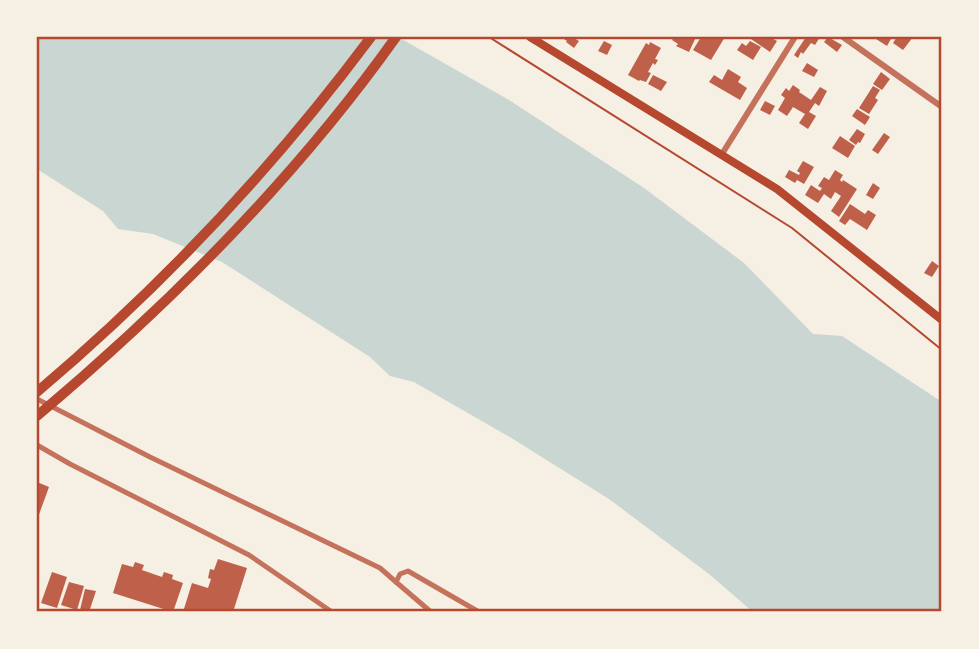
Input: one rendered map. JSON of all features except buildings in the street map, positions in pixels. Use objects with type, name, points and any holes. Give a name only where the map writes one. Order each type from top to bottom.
[{"type":"highway","points":[[37,392],[103,335],[187,252],[276,155],[371,37]]},
{"type":"highway","points":[[37,416],[159,307],[246,218],[326,128],[396,37]]},
{"type":"main road","points":[[530,37],[777,189],[942,320]]},
{"type":"street","points":[[722,155],[795,37]]},
{"type":"street","points":[[843,37],[942,107]]},
{"type":"street","points":[[37,399],[380,568],[431,612]]},
{"type":"street","points":[[37,445],[250,555],[332,612]]},
{"type":"street","points":[[396,582],[401,574],[408,571],[479,612]]},
{"type":"path","points":[[489,37],[792,228],[942,350]]},
{"type":"shaded area","points":[[37,37],[398,37],[509,100],[644,188],[744,263],[813,334],[842,336],[942,402],[942,612],[753,612],[709,574],[609,499],[414,382],[390,376],[370,357],[222,262],[153,234],[118,229],[103,211],[37,169]]}]
